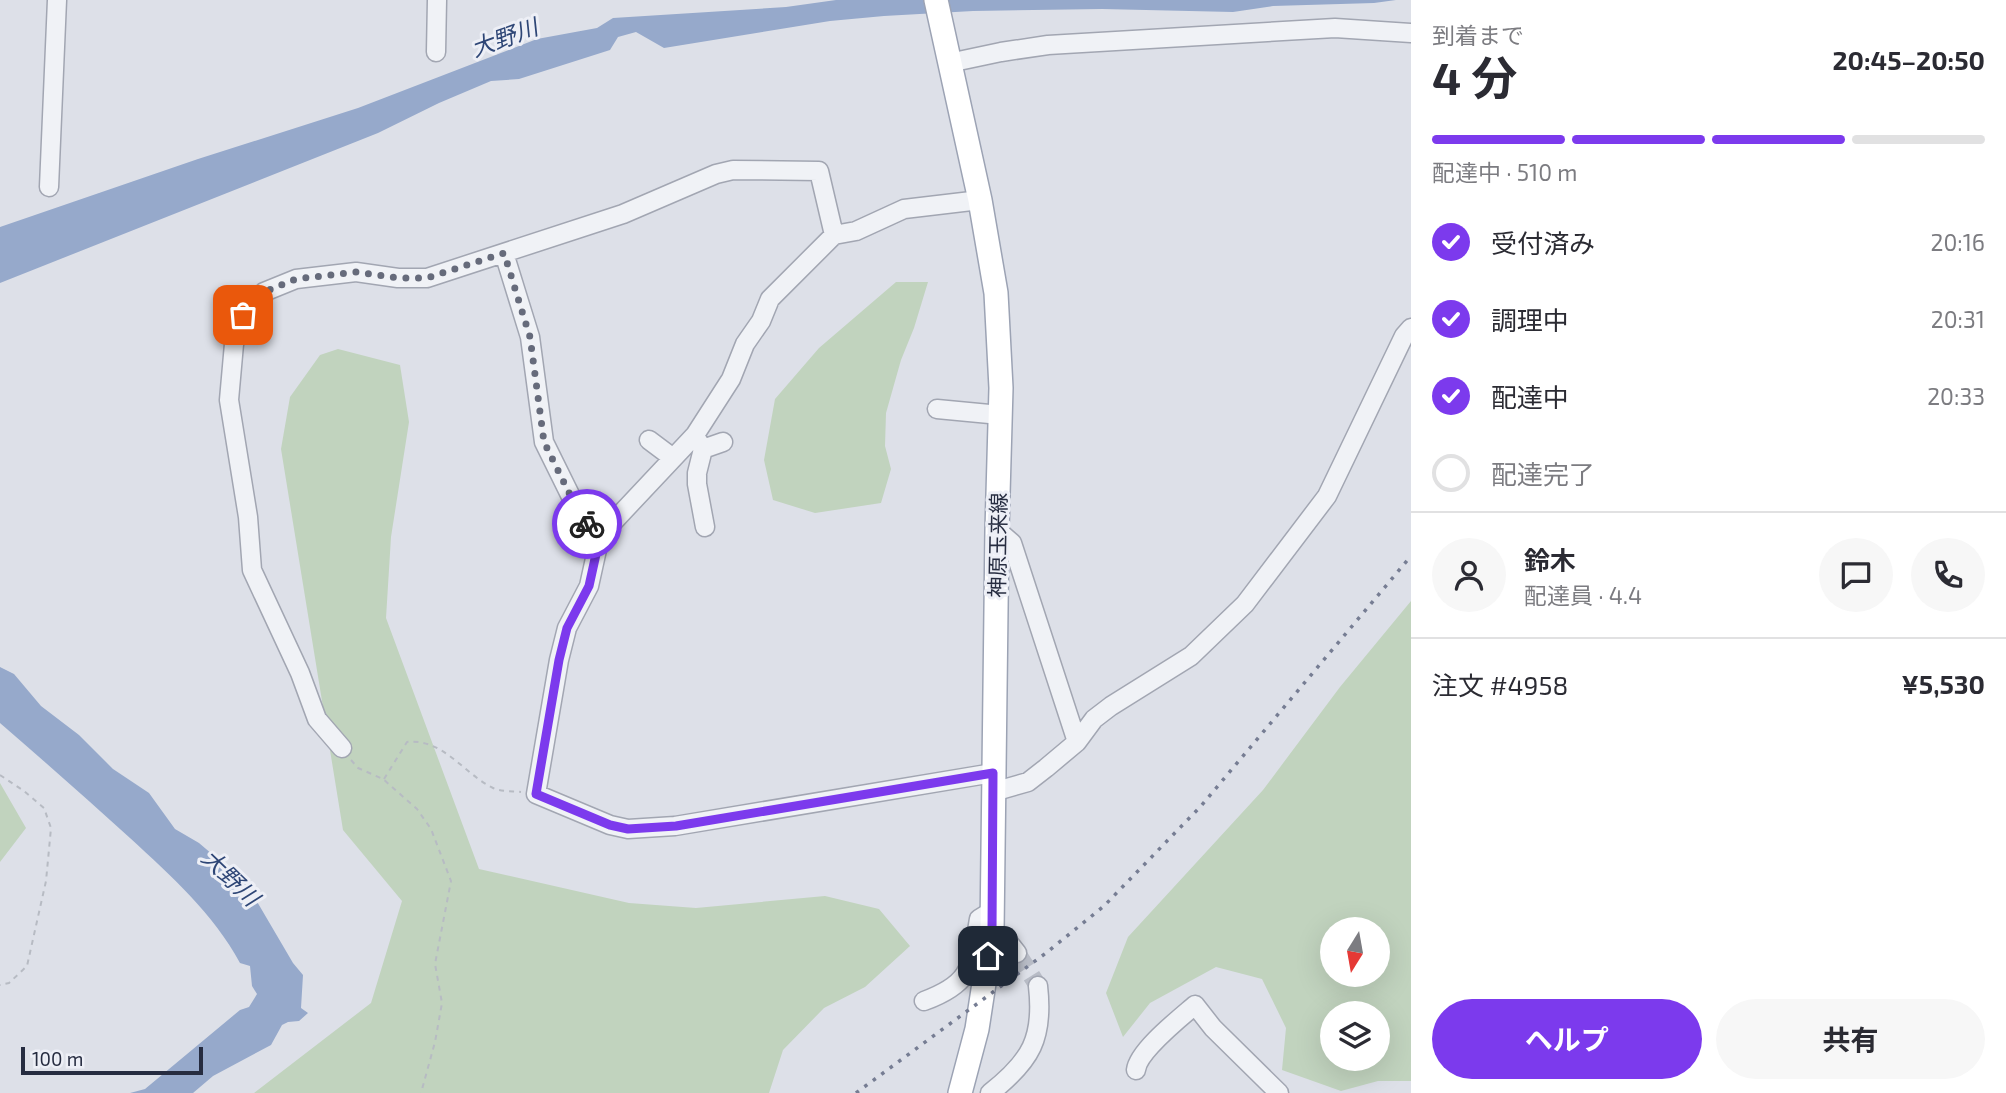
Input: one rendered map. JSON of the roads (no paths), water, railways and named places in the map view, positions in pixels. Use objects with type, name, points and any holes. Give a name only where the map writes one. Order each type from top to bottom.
[{"type":"main road","name":"神原玉来線","points":[[936,0],[980,200],[996,293],[1001,388],[992,921],[977,1029],[960,1093]]},
{"type":"street","points":[[49,187],[57,0]]},
{"type":"street","points":[[436,52],[437,0]]},
{"type":"street","points":[[946,53],[1001,52],[1048,45],[1335,28],[1411,33]]},
{"type":"street","points":[[342,748],[317,719],[300,673],[252,570],[248,517],[229,400],[234,344],[243,315],[264,292],[296,279],[356,272],[398,278],[427,278],[623,214],[716,174],[733,170],[819,171],[834,235]]},
{"type":"street","points":[[705,527],[697,484],[699,442],[732,379],[745,344],[761,321],[770,299],[834,235],[856,231],[904,209],[980,200]]},
{"type":"street","points":[[504,253],[530,337],[544,442],[583,521],[600,536]]},
{"type":"street","points":[[723,442],[699,442],[673,458],[600,536],[589,586],[567,628],[536,794],[610,825],[628,829],[676,826],[993,783],[1028,782],[1077,742],[1094,719],[1191,656],[1245,604],[1327,496],[1404,336],[1411,328]]},
{"type":"street","points":[[937,409],[1000,415]]},
{"type":"street","points":[[649,440],[673,458]]},
{"type":"street","points":[[997,530],[1012,542],[1077,742]]},
{"type":"street","points":[[924,1001],[957,985],[967,972],[974,955],[979,919],[992,921],[1017,953]]},
{"type":"street","points":[[990,1093],[1011,1087],[1035,1041],[1040,1024],[1038,986]]},
{"type":"street","points":[[1136,1070],[1137,1061],[1195,1005],[1213,1028],[1279,1093]]},
{"type":"water","points":[[836,0],[1396,0],[1273,6],[1233,12],[1102,9],[973,11],[884,16],[830,21],[664,48],[636,32],[618,37],[610,50],[519,79],[491,81],[378,133],[0,283],[0,227],[358,108],[537,39],[597,28],[613,18],[786,7]]},
{"type":"water","name":"大野川","points":[[0,667],[14,674],[41,706],[79,735],[113,769],[149,793],[175,829],[199,843],[246,883],[293,963],[303,975],[301,1008],[308,1013],[299,1021],[282,1025],[271,1045],[213,1076],[193,1093],[130,1093],[145,1089],[240,1010],[249,1007],[257,994],[252,986],[250,966],[240,963],[204,911],[176,881],[0,723]]},
{"type":"tunnel","points":[[1017,953],[1038,986]]},
{"type":"railway","points":[[856,1093],[1046,953],[1104,906],[1201,806],[1411,556]]}]
